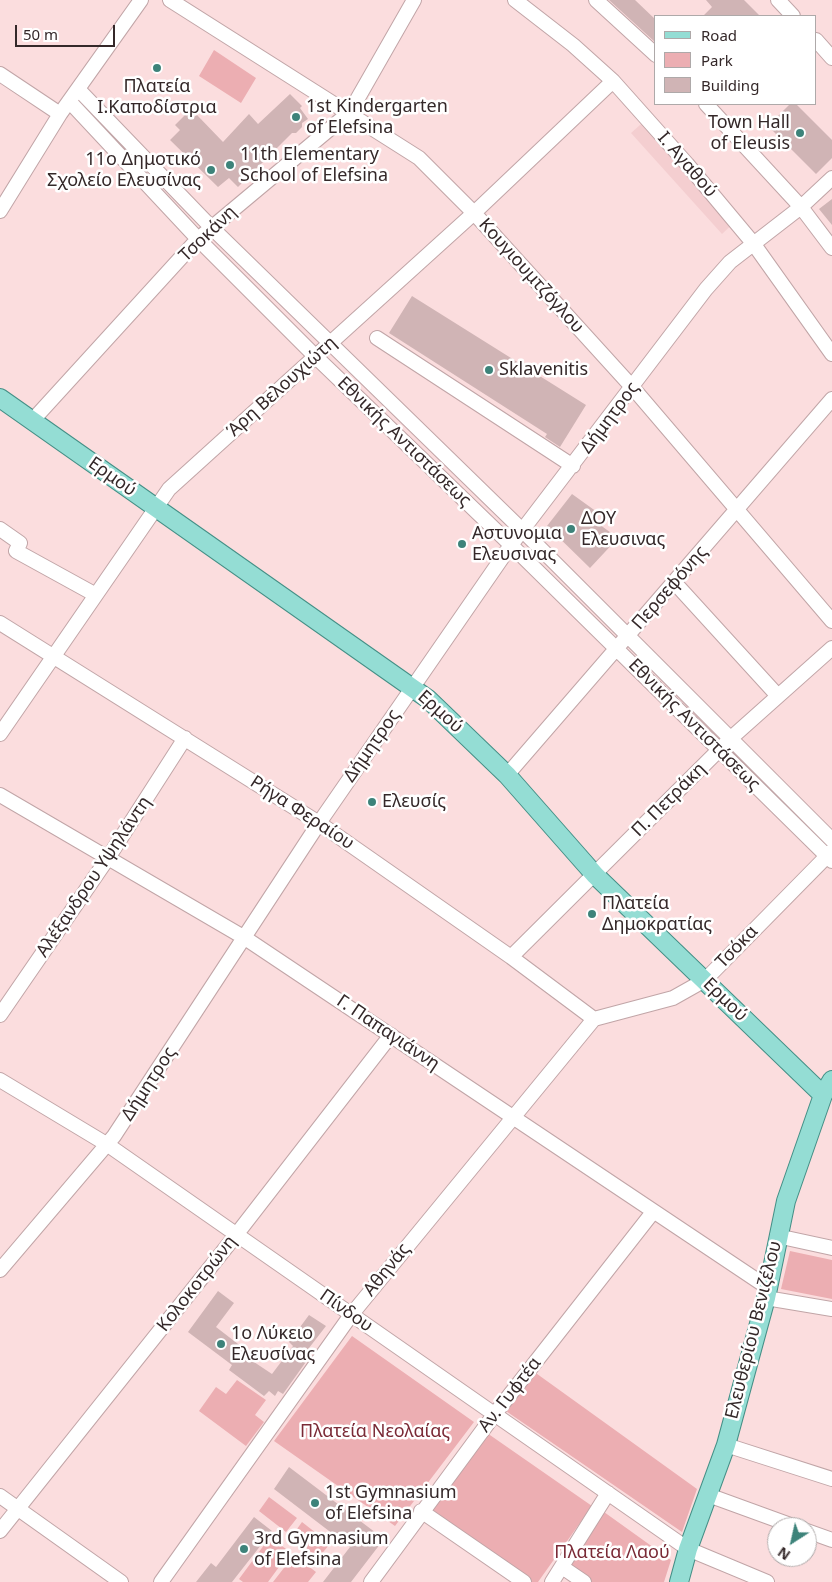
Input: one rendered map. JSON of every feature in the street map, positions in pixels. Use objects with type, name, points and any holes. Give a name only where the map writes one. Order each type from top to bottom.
[{"type":"main road","name":"Ερμού","points":[[0,398],[428,699],[507,775],[595,875],[705,980],[829,1093]]},
{"type":"main road","name":"Ελευθερίου Βενιζέλου","points":[[680,1582],[688,1549],[726,1445],[766,1293],[777,1236],[798,1161],[829,1093]]},
{"type":"street","points":[[0,211],[60,114],[141,0]]},
{"type":"street","name":"Κουγιουμτζόγλου","points":[[170,0],[420,158],[474,213],[633,388],[832,621]]},
{"type":"street","name":"Τσοκάνη","points":[[32,421],[198,239],[350,112],[414,0]]},
{"type":"street","name":"Ι. Αγαθού","points":[[515,0],[573,45],[613,81],[687,164],[753,243],[832,354]]},
{"type":"street","points":[[596,0],[654,53]]},
{"type":"street","points":[[778,0],[793,15]]},
{"type":"street","points":[[817,41],[832,58]]},
{"type":"street","points":[[0,74],[60,114]]},
{"type":"street","name":"Άρη Βελουχιώτη","points":[[0,734],[168,490],[474,213],[613,81]]},
{"type":"street","name":"Εθνικής Αντιστάσεως","points":[[78,89],[211,227],[522,530],[832,840]]},
{"type":"street","name":"Εθνικής Αντιστάσεως","points":[[69,101],[198,239],[316,357],[511,545],[718,751],[830,856]]},
{"type":"street","points":[[707,105],[801,207],[832,248]]},
{"type":"street","name":"Δήμητρος","points":[[0,1270],[108,1146],[319,823],[522,530],[633,388],[706,289],[730,262],[801,207],[832,178]]},
{"type":"street","points":[[377,338],[573,466]]},
{"type":"street","name":"Περσεφόνης","points":[[507,775],[832,399]]},
{"type":"street","points":[[0,529],[20,543],[16,551],[96,594]]},
{"type":"street","points":[[674,582],[778,696]]},
{"type":"street","name":"Ρήγα Φεραίου","points":[[0,623],[319,823],[511,957],[594,1019]]},
{"type":"street","name":"Π. Πετράκη","points":[[511,957],[730,739],[832,648]]},
{"type":"street","name":"Αλέξανδρου Υψηλάντη","points":[[0,1015],[108,858],[186,738]]},
{"type":"street","name":"Γ. Παπαγιάννη","points":[[0,795],[245,938],[391,1034],[511,1118],[653,1212],[766,1293]]},
{"type":"street","name":"Τσόκα","points":[[594,1019],[673,998],[705,980],[830,856]]},
{"type":"street","name":"Αθηνάς","points":[[161,1582],[351,1315],[594,1019]]},
{"type":"street","name":"Κολοκοτρώνη","points":[[0,1531],[236,1235],[391,1034]]},
{"type":"street","name":"Πίνδου","points":[[0,1080],[108,1146],[688,1549],[767,1582]]},
{"type":"street","name":"Αν. Γυφτέα","points":[[371,1582],[421,1511],[494,1415],[653,1212]]},
{"type":"street","points":[[777,1236],[832,1248]]},
{"type":"street","points":[[766,1293],[832,1309]]},
{"type":"street","points":[[726,1445],[832,1479]]},
{"type":"street","points":[[552,1582],[608,1493]]},
{"type":"street","points":[[708,1495],[768,1517]]},
{"type":"street","points":[[0,1496],[121,1582]]},
{"type":"street","points":[[421,1511],[524,1582]]},
{"type":"street","points":[[817,1535],[832,1540]]},
{"type":"street","points":[[562,1567],[584,1582]]},
{"type":"shaded area","points":[[649,117],[740,217],[722,234],[631,133]]},
{"type":"green space","points":[[214,50],[256,78],[241,103],[199,76]]},
{"type":"green space","points":[[790,1251],[832,1260],[832,1299],[781,1289]]},
{"type":"green space","name":"Πλατεία Νεολαίας","points":[[352,1336],[474,1422],[395,1526],[274,1441]]},
{"type":"green space","points":[[533,1371],[697,1489],[682,1532],[503,1409]]},
{"type":"green space","points":[[237,1380],[266,1400],[255,1415],[264,1422],[246,1446],[199,1411],[216,1387],[226,1394]]},
{"type":"green space","points":[[487,1433],[592,1506],[538,1582],[529,1582],[432,1510]]},
{"type":"green space","points":[[269,1497],[297,1518],[286,1532],[259,1511]]},
{"type":"green space","name":"Πλατεία Λαού","points":[[604,1512],[671,1560],[664,1582],[590,1582],[567,1566]]},
{"type":"green space","points":[[302,1522],[330,1544],[318,1558],[292,1536]]},
{"type":"green space","points":[[270,1537],[290,1552],[268,1582],[243,1582],[239,1579]]},
{"type":"green space","points":[[294,1555],[316,1572],[308,1582],[273,1582]]},
{"type":"building","points":[[609,0],[635,0],[654,18],[654,41]]},
{"type":"building","points":[[706,0],[744,0],[759,15],[704,15],[712,7]]},
{"type":"building","points":[[290,94],[302,106],[300,108],[308,119],[302,123],[302,127],[296,133],[292,133],[238,187],[229,178],[218,187],[170,140],[180,130],[175,125],[187,113],[192,118],[197,115],[223,142],[249,114],[258,124]]},
{"type":"building","name":"Town Hall of Eleusis","points":[[789,105],[797,105],[832,140],[832,158],[816,174],[768,126]]},
{"type":"building","points":[[832,199],[832,225],[819,209]]},
{"type":"building","points":[[412,296],[586,405],[560,447],[545,437],[547,434],[389,333]]},
{"type":"building","name":"ΔΟΥ Ελευσινας","points":[[572,494],[597,512],[592,519],[618,538],[590,568],[547,526]]},
{"type":"building","name":"1ο Λύκειο Ελευσίνας","points":[[218,1291],[234,1303],[216,1327],[251,1354],[248,1358],[272,1374],[293,1346],[289,1342],[309,1315],[326,1326],[309,1348],[313,1352],[283,1394],[278,1391],[275,1396],[269,1391],[264,1396],[229,1370],[232,1365],[188,1332]]},
{"type":"building","points":[[289,1467],[384,1539],[351,1582],[323,1582],[350,1547],[274,1489]]},
{"type":"building","name":"3rd Gymnasium of Elefsina","points":[[254,1517],[272,1531],[232,1582],[196,1582],[211,1563],[216,1567]]},
{"type":"place","name":"Πλατεία Ι.Καποδίστρια","points":[[157,68]]},
{"type":"place","name":"1st Kindergarten of Elefsina","points":[[296,117]]},
{"type":"place","name":"Town Hall of Eleusis","points":[[800,133]]},
{"type":"place","name":"11th Elementary School of Elefsina","points":[[230,165]]},
{"type":"place","name":"11ο Δημοτικό Σχολείο Ελευσίνας","points":[[211,170]]},
{"type":"place","name":"Sklavenitis","points":[[489,370]]},
{"type":"place","name":"ΔΟΥ Ελευσινας","points":[[571,529]]},
{"type":"place","name":"Αστυνομια Ελευσινας","points":[[462,544]]},
{"type":"place","name":"Ελευσίς","points":[[372,802]]},
{"type":"place","name":"Πλατεία Δημοκρατίας","points":[[592,914]]},
{"type":"place","name":"1ο Λύκειο Ελευσίνας","points":[[221,1344]]},
{"type":"place","name":"1st Gymnasium of Elefsina","points":[[315,1503]]},
{"type":"place","name":"3rd Gymnasium of Elefsina","points":[[244,1549]]}]
